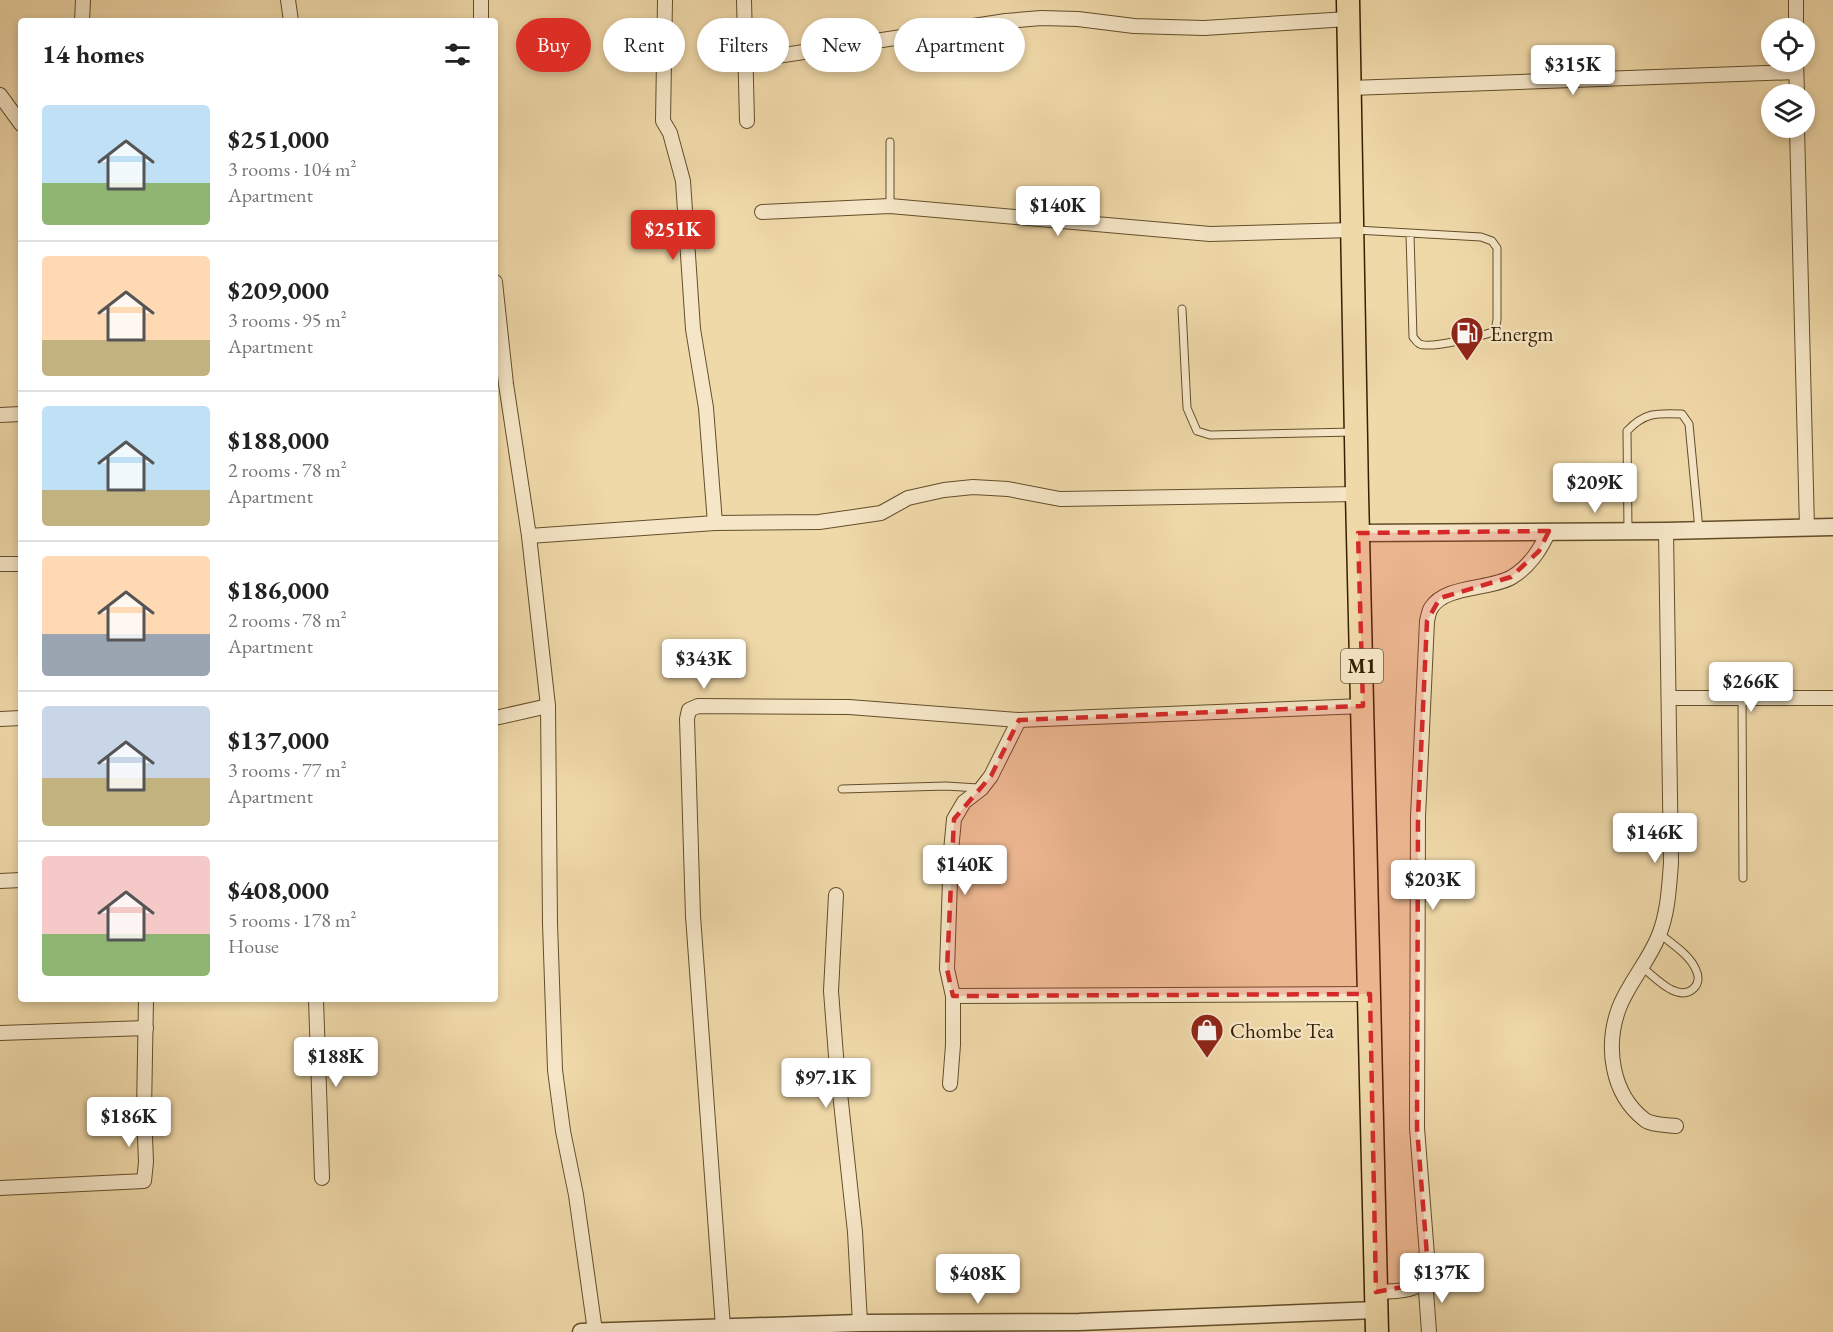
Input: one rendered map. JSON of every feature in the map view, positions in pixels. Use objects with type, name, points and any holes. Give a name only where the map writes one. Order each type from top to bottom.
[{"type":"highway","name":"M1","points":[[1348,9],[1357,494],[1377,1311]]},
{"type":"street","points":[[82,0],[82,18]]},
{"type":"street","points":[[288,0],[291,18]]},
{"type":"street","points":[[481,0],[481,18]]},
{"type":"street","points":[[664,0],[663,121],[670,134],[683,182],[693,329],[706,408],[716,523]]},
{"type":"street","points":[[744,0],[744,18]]},
{"type":"street","points":[[1796,0],[1796,18]]},
{"type":"street","points":[[789,54],[1006,21],[1041,18],[1078,19],[1134,26],[1204,28],[1348,9]]},
{"type":"street","points":[[1350,88],[1761,69]]},
{"type":"street","points":[[745,72],[747,121]]},
{"type":"street","points":[[0,95],[18,120]]},
{"type":"street","points":[[1797,138],[1807,528]]},
{"type":"street","points":[[762,212],[890,206],[1209,234],[1353,230]]},
{"type":"street","points":[[498,310],[506,384],[529,536],[548,706],[550,924],[555,1070],[563,1131],[576,1195],[595,1331]]},
{"type":"street","points":[[0,415],[18,414]]},
{"type":"street","points":[[529,536],[716,523],[819,522],[881,513],[908,498],[945,490],[972,488],[1008,489],[1060,499],[1357,494]]},
{"type":"street","points":[[1358,533],[1666,531],[1833,527]]},
{"type":"street","points":[[581,1332],[860,1323],[1079,1322],[1377,1311],[1419,1284],[1428,1268],[1416,1128],[1418,817],[1426,621],[1431,607],[1440,598],[1511,577],[1526,566],[1539,551],[1549,531]]},
{"type":"street","points":[[1666,531],[1671,863],[1665,915],[1660,934],[1628,989],[1614,1024],[1611,1041],[1613,1065],[1622,1095],[1646,1121],[1676,1126]]},
{"type":"street","points":[[0,564],[18,564]]},
{"type":"street","points":[[1669,698],[1833,698]]},
{"type":"street","points":[[498,717],[548,706]]},
{"type":"street","points":[[723,1327],[693,916],[687,719],[689,710],[698,706],[849,706],[1019,720],[1363,706]]},
{"type":"street","points":[[0,719],[18,718]]},
{"type":"street","points":[[950,1084],[953,996],[947,969],[954,819],[964,802],[981,789],[990,776],[1019,720]]},
{"type":"street","points":[[0,881],[18,880]]},
{"type":"street","points":[[836,895],[831,991],[855,1232],[860,1323]]},
{"type":"street","points":[[953,996],[1370,994]]},
{"type":"street","points":[[0,1188],[144,1181],[146,1002]]},
{"type":"street","points":[[316,1002],[322,1178]]},
{"type":"street","points":[[0,1033],[146,1028]]},
{"type":"street","points":[[1425,1277],[1430,1332]]},
{"type":"lane","points":[[890,142],[890,206]]},
{"type":"lane","points":[[1353,230],[1481,237],[1492,241],[1497,248],[1495,331],[1483,336],[1431,345],[1420,344],[1413,337],[1410,234]]},
{"type":"lane","points":[[1182,309],[1187,408],[1197,431],[1210,435],[1356,432]]},
{"type":"lane","points":[[1628,531],[1627,431],[1638,419],[1661,413],[1682,414],[1689,424],[1699,530]]},
{"type":"lane","points":[[1742,697],[1743,878]]},
{"type":"lane","points":[[842,789],[946,786],[981,789]]},
{"type":"lane","points":[[1642,967],[1673,991],[1689,992],[1696,987],[1697,972],[1692,963],[1660,934]]},
{"type":"highlighted area","points":[[1549,531],[1539,551],[1511,577],[1440,598],[1427,621],[1418,817],[1417,1128],[1428,1268],[1419,1284],[1376,1292],[1370,994],[953,996],[947,969],[954,819],[991,776],[1019,720],[1363,706],[1358,533]]},
{"type":"place","name":"Energm","points":[[1467,362]]},
{"type":"place","name":"Chombe Tea","points":[[1207,1059]]}]
